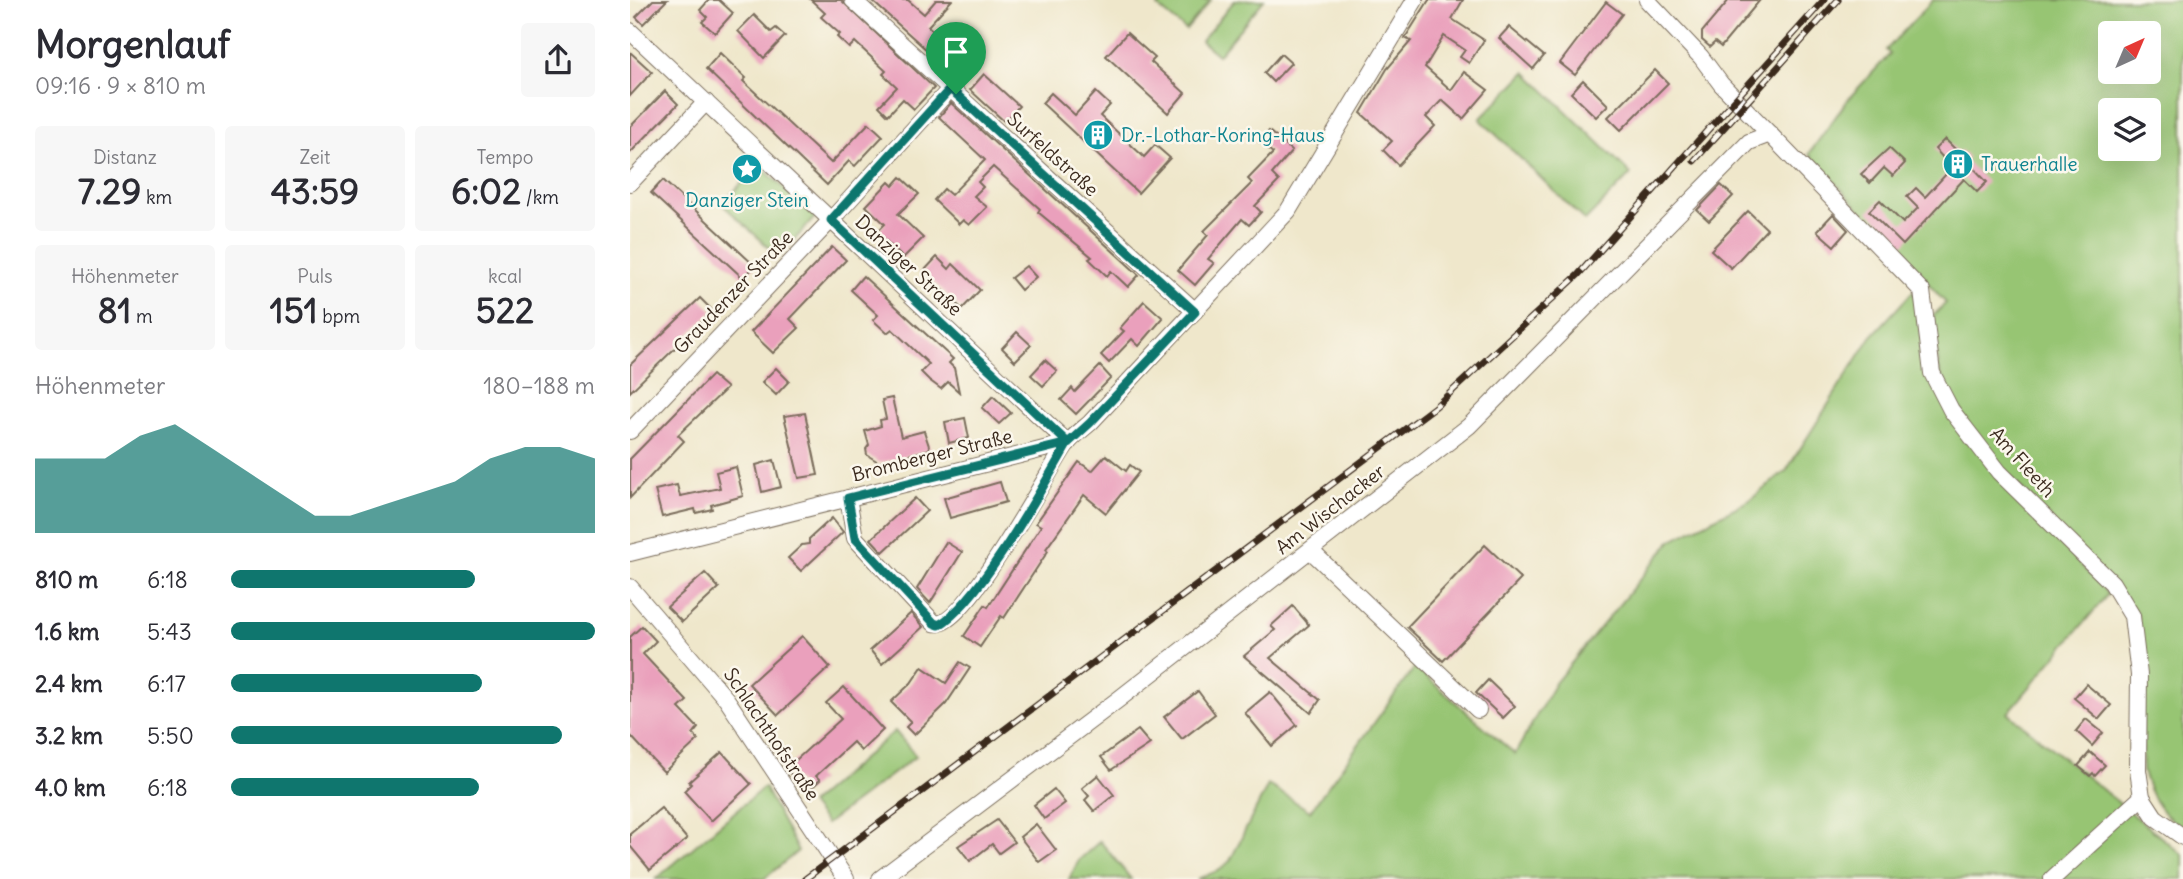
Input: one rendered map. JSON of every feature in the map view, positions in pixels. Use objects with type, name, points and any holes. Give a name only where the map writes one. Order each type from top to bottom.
[{"type":"street","name":"Surfeldstraße","points":[[853,0],[1195,312]]},
{"type":"street","points":[[1068,443],[1195,312],[1287,211],[1415,0]]},
{"type":"street","name":"Am Fleeth","points":[[1647,0],[1770,134],[1922,291],[1933,373],[1951,410],[1999,472],[2112,583],[2132,616],[2138,675],[2138,769],[2142,797]]},
{"type":"street","name":"Danziger Straße","points":[[630,31],[1068,443]]},
{"type":"street","name":"Graudenzer Straße","points":[[630,431],[831,220],[950,89]]},
{"type":"street","points":[[630,183],[706,102]]},
{"type":"street","name":"Am Wischacker","points":[[880,879],[1311,551],[1469,426],[1749,142],[1770,134]]},
{"type":"street","name":"Bromberger Straße","points":[[630,553],[1068,443]]},
{"type":"street","name":"Bromberger Straße","points":[[848,498],[855,538],[934,623],[946,621],[965,603],[1032,504],[1068,443]]},
{"type":"street","points":[[1311,551],[1478,710]]},
{"type":"street","name":"Schlachthofstraße","points":[[630,587],[727,700],[846,879]]},
{"type":"street","points":[[2052,879],[2142,797],[2155,817],[2183,838]]},
{"type":"green space","points":[[1164,0],[1211,0],[1186,30],[1158,7]]},
{"type":"green space","points":[[1235,0],[1264,0],[1218,55],[1201,41]]},
{"type":"green space","points":[[1933,0],[2183,0],[2183,828],[2157,804],[2143,771],[2137,613],[2003,469],[1956,409],[1941,379],[1931,318],[1946,303],[1809,154],[1849,98],[1890,54],[1886,50]]},
{"type":"green space","points":[[1526,72],[1631,174],[1585,221],[1480,119]]},
{"type":"green space","points":[[759,165],[815,217],[779,257],[722,204]]},
{"type":"green space","points":[[1914,290],[1921,337],[1995,474],[2108,594],[2008,713],[2183,855],[2183,879],[1197,879],[1220,870],[1230,861],[1268,785],[1310,811],[1415,667],[1515,754],[1555,683],[1672,540],[1750,500],[1786,471],[1871,337]]},
{"type":"green space","points":[[895,731],[916,756],[826,824],[810,804]]},
{"type":"green space","points":[[764,787],[798,851],[764,879],[656,879]]},
{"type":"green space","points":[[1100,841],[1131,879],[1069,879],[1079,860]]},
{"type":"building","points":[[653,0],[667,0],[643,24],[636,17]]},
{"type":"building","points":[[709,0],[719,0],[733,13],[715,33],[702,22],[707,17],[700,10]]},
{"type":"building","points":[[811,0],[841,0],[934,88],[914,109],[903,99],[888,115],[879,106],[897,87],[883,74],[886,71],[855,42],[849,48],[837,37],[840,34],[821,17],[825,13]]},
{"type":"building","points":[[871,0],[908,0],[924,14],[936,0],[952,0],[928,26],[940,38],[928,51]]},
{"type":"building","points":[[1429,0],[1463,0],[1452,19],[1484,40],[1469,63],[1460,57],[1465,50],[1444,36],[1425,67],[1451,90],[1464,72],[1488,90],[1463,119],[1442,100],[1426,117],[1435,126],[1398,165],[1383,150],[1392,141],[1361,113],[1387,69],[1411,41],[1405,38]]},
{"type":"building","points":[[1729,0],[1760,0],[1721,47],[1715,42],[1710,47],[1702,40],[1702,32]]},
{"type":"building","points":[[1606,2],[1622,14],[1575,75],[1560,63]]},
{"type":"building","points":[[754,15],[771,32],[776,28],[785,36],[764,58],[738,31]]},
{"type":"building","points":[[1509,27],[1544,56],[1533,69],[1499,38]]},
{"type":"building","points":[[1127,33],[1155,58],[1151,62],[1185,93],[1168,113],[1106,56]]},
{"type":"building","points":[[630,52],[652,72],[630,96]]},
{"type":"building","points":[[720,53],[746,78],[743,81],[831,163],[869,123],[883,136],[855,166],[849,161],[827,185],[706,69]]},
{"type":"building","points":[[1281,54],[1291,63],[1273,82],[1264,73]]},
{"type":"building","points":[[1655,70],[1668,83],[1621,130],[1608,117]]},
{"type":"building","points":[[984,74],[1019,106],[1005,122],[970,90]]},
{"type":"building","points":[[1583,80],[1608,105],[1596,117],[1571,93]]},
{"type":"building","points":[[665,91],[678,104],[630,153],[630,127]]},
{"type":"building","name":"Dr.-Lothar-Koring-Haus","points":[[1096,92],[1110,105],[1100,116],[1144,157],[1155,145],[1170,158],[1138,193],[1042,103],[1051,93],[1075,115]]},
{"type":"building","points":[[951,103],[1139,275],[1128,287],[1111,271],[1107,276],[1089,259],[1092,257],[1038,212],[1040,209],[993,167],[978,182],[983,187],[974,196],[987,207],[969,225],[963,220],[959,224],[934,200],[944,189],[951,195],[985,160],[939,117]]},
{"type":"building","points":[[1269,131],[1292,151],[1272,174],[1279,181],[1255,206],[1261,212],[1249,225],[1242,219],[1208,259],[1214,263],[1195,285],[1178,270],[1208,235],[1204,231],[1252,183],[1248,179],[1273,153],[1259,142]]},
{"type":"building","points":[[1945,139],[1958,152],[1961,150],[1969,158],[1966,160],[1987,182],[1977,192],[1964,179],[1903,245],[1869,211],[1880,200],[1903,223],[1918,208],[1907,197],[1916,188],[1925,197],[1949,171],[1944,166],[1947,162],[1935,149]]},
{"type":"building","points":[[1889,148],[1905,163],[1893,176],[1884,168],[1870,183],[1861,174]]},
{"type":"building","points":[[901,177],[919,194],[898,214],[923,238],[903,258],[877,232],[885,224],[866,206],[889,182],[893,186]]},
{"type":"building","points":[[663,180],[755,266],[743,278],[651,193]]},
{"type":"building","points":[[1721,185],[1733,196],[1709,221],[1697,210]]},
{"type":"building","points":[[1748,211],[1767,229],[1731,268],[1711,250]]},
{"type":"building","points":[[1833,214],[1848,230],[1834,246],[1817,231]]},
{"type":"building","points":[[832,247],[846,260],[790,319],[799,328],[773,353],[751,332]]},
{"type":"building","points":[[937,257],[949,269],[953,264],[980,290],[962,309],[923,272]]},
{"type":"building","points":[[1026,266],[1036,277],[1021,290],[1011,278]]},
{"type":"building","points":[[863,276],[953,359],[949,363],[954,368],[959,392],[948,382],[941,389],[929,380],[921,372],[929,364],[892,329],[887,333],[873,320],[878,315],[851,290]]},
{"type":"building","points":[[700,298],[713,311],[630,392],[630,365]]},
{"type":"building","points":[[1144,301],[1163,318],[1139,346],[1132,339],[1109,363],[1101,355],[1124,331],[1120,328]]},
{"type":"building","points":[[1017,332],[1031,345],[1015,361],[1002,348]]},
{"type":"building","points":[[1045,360],[1057,371],[1043,386],[1031,375]]},
{"type":"building","points":[[1100,366],[1111,378],[1076,414],[1061,400],[1072,388],[1075,392]]},
{"type":"building","points":[[776,368],[789,381],[776,395],[762,382]]},
{"type":"building","points":[[712,375],[727,388],[678,435],[684,441],[630,498],[630,459]]},
{"type":"building","points":[[993,396],[1011,413],[999,424],[982,408]]},
{"type":"building","points":[[892,398],[901,437],[924,431],[930,449],[880,463],[867,455],[866,449],[869,445],[865,431],[881,426],[880,420],[886,419],[882,400]]},
{"type":"building","points":[[805,413],[818,475],[799,478],[784,416]]},
{"type":"building","points":[[965,418],[969,438],[949,443],[945,422]]},
{"type":"building","points":[[1106,455],[1126,471],[1130,465],[1139,472],[1106,513],[1084,495],[1046,549],[1048,551],[1004,618],[1001,616],[980,647],[964,636],[985,605],[988,607],[1041,526],[1036,523],[1079,462],[1092,471]]},
{"type":"building","points":[[774,460],[781,487],[762,492],[756,465]]},
{"type":"building","points":[[736,467],[743,496],[711,505],[712,509],[696,513],[695,509],[662,517],[655,490],[677,485],[680,496],[720,488],[716,472]]},
{"type":"building","points":[[1000,482],[1006,502],[950,518],[944,498]]},
{"type":"building","points":[[915,498],[927,511],[883,552],[871,539]]},
{"type":"building","points":[[832,518],[843,532],[801,571],[788,558],[802,545],[809,544],[809,539]]},
{"type":"building","points":[[946,542],[962,552],[930,603],[917,589]]},
{"type":"building","points":[[1485,545],[1521,579],[1443,661],[1407,627]]},
{"type":"building","points":[[705,573],[719,588],[682,622],[667,607]]},
{"type":"building","points":[[1293,606],[1309,625],[1270,658],[1320,700],[1311,713],[1244,656],[1275,630],[1271,626]]},
{"type":"building","points":[[911,613],[923,627],[882,664],[870,650]]},
{"type":"building","points":[[642,626],[656,641],[643,654],[687,701],[679,708],[698,728],[693,734],[698,740],[664,772],[630,735],[630,637]]},
{"type":"building","points":[[802,636],[830,667],[778,715],[749,684]]},
{"type":"building","points":[[960,662],[970,668],[946,704],[914,735],[906,727],[911,722],[891,702],[911,683],[922,667],[946,683]]},
{"type":"building","points":[[1488,680],[1515,706],[1503,718],[1476,693]]},
{"type":"building","points":[[2086,684],[2111,705],[2099,719],[2074,698]]},
{"type":"building","points":[[844,687],[883,730],[861,751],[853,742],[816,776],[820,780],[807,792],[786,769],[841,719],[826,703]]},
{"type":"building","points":[[1198,691],[1215,714],[1182,739],[1164,717]]},
{"type":"building","points":[[1270,692],[1297,725],[1272,746],[1245,713]]},
{"type":"building","points":[[2086,719],[2103,733],[2092,746],[2076,731]]},
{"type":"building","points":[[1138,730],[1150,744],[1111,770],[1101,757]]},
{"type":"building","points":[[722,752],[751,784],[711,821],[684,791],[691,784],[689,782]]},
{"type":"building","points":[[2090,752],[2105,765],[2095,776],[2093,773],[2090,776],[2078,766]]},
{"type":"building","points":[[1098,775],[1114,795],[1094,811],[1085,800],[1089,796],[1082,788]]},
{"type":"building","points":[[1054,789],[1065,803],[1044,819],[1034,805]]},
{"type":"building","points":[[661,808],[687,839],[650,870],[630,846],[630,834]]},
{"type":"building","points":[[997,820],[1014,842],[999,853],[992,844],[970,861],[958,846]]},
{"type":"building","points":[[1036,824],[1056,850],[1039,862],[1020,837]]},
{"type":"railway","points":[[805,879],[1436,406],[1578,275],[1824,0]]},
{"type":"railway","points":[[1694,161],[1838,0]]},
{"type":"place","name":"Dr.-Lothar-Koring-Haus","points":[[1098,135]]},
{"type":"place","name":"Trauerhalle","points":[[1958,164]]},
{"type":"place","name":"Danziger Stein","points":[[747,169]]},
{"type":"route","points":[[956,94],[950,89],[831,220],[1068,443],[1032,504],[965,603],[939,625],[934,623],[855,538],[848,498],[1068,443],[1195,312],[956,94]]}]
